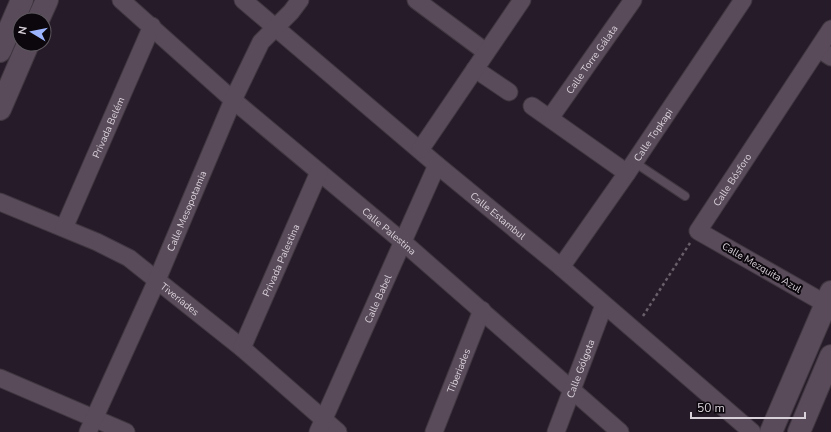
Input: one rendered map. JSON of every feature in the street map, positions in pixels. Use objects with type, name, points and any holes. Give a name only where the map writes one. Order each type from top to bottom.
[{"type":"main road","points":[[0,51],[6,22],[22,0]]},
{"type":"main road","points":[[42,12],[47,0]]},
{"type":"main road","points":[[0,108],[24,52]]},
{"type":"main road","points":[[771,432],[829,298]]},
{"type":"main road","points":[[799,432],[831,356]]},
{"type":"street","name":"Calle Palestina","points":[[121,0],[152,26],[233,100],[403,242],[620,432]]},
{"type":"street","name":"Calle Estambul","points":[[243,0],[276,26],[437,165],[561,267],[752,432]]},
{"type":"street","name":"Calle Mesopotamia","points":[[91,425],[157,280],[233,100],[261,42],[300,0]]},
{"type":"street","points":[[416,0],[486,52]]},
{"type":"street","points":[[420,150],[522,0]]},
{"type":"street","name":"Calle Torre Gálata","points":[[550,118],[633,0]]},
{"type":"street","name":"Calle Topkapi","points":[[561,267],[631,167],[743,0]]},
{"type":"street","name":"Privada Belém","points":[[64,228],[152,26]]},
{"type":"street","name":"Calle Bósforo","points":[[698,231],[825,53],[831,29]]},
{"type":"street","points":[[475,70],[509,92]]},
{"type":"street","points":[[532,106],[631,167]]},
{"type":"street","name":"Calle Babel","points":[[320,426],[437,165]]},
{"type":"street","name":"Privada Palestina","points":[[242,348],[319,172]]},
{"type":"street","name":"Tiveríades","points":[[0,202],[64,228],[129,258],[242,348],[320,426],[338,432]]},
{"type":"street","name":"Calle Mezquita Azul","points":[[698,231],[829,298]]},
{"type":"street","name":"Calle Gólgota","points":[[556,432],[604,305]]},
{"type":"street","name":"Tiberiades","points":[[434,432],[482,310]]},
{"type":"street","points":[[0,378],[91,425],[126,432]]},
{"type":"lane","points":[[631,167],[685,196]]},
{"type":"path","points":[[634,330],[698,231]]}]
